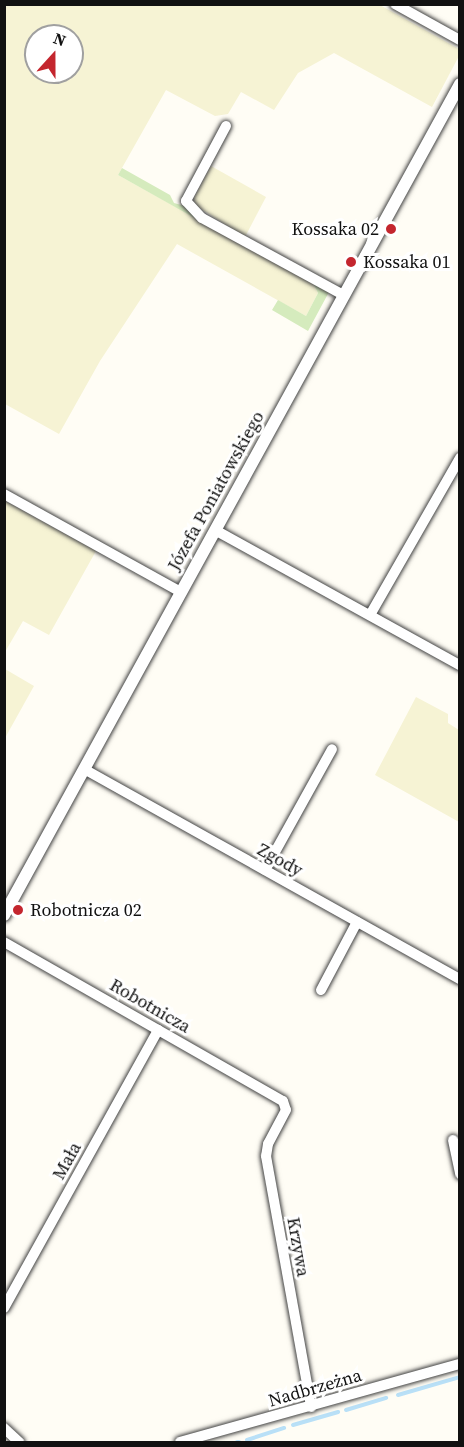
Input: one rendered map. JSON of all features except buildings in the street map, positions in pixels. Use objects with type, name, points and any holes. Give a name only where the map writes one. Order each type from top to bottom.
[{"type":"street","points":[[395,4],[459,39]]},
{"type":"street","name":"Józefa Poniatowskiego","points":[[4,915],[459,84]]},
{"type":"street","points":[[226,126],[186,201],[202,218],[343,296]]},
{"type":"street","points":[[369,615],[459,458]]},
{"type":"street","points":[[4,494],[181,592]]},
{"type":"street","points":[[215,530],[459,665]]},
{"type":"street","points":[[265,870],[332,749]]},
{"type":"street","name":"Zgody","points":[[84,769],[459,979]]},
{"type":"street","points":[[321,990],[357,922]]},
{"type":"street","name":"Robotnicza","points":[[4,942],[279,1098]]},
{"type":"street","name":"Mała","points":[[4,1308],[158,1030]]},
{"type":"street","name":"Krzywa","points":[[279,1098],[286,1110],[267,1144],[266,1156],[311,1407]]},
{"type":"street","points":[[453,1140],[459,1174]]},
{"type":"street","name":"Nadbrzeżna","points":[[180,1443],[459,1364]]},
{"type":"street","points":[[4,1428],[19,1443]]},
{"type":"shaded area","points":[[5,5],[380,5],[459,49],[459,56],[432,107],[334,53],[298,73],[274,110],[241,92],[228,114],[215,116],[166,90],[118,175],[313,283],[318,293],[306,316],[177,244],[100,361],[59,434],[5,404]]},
{"type":"shaded area","points":[[211,166],[266,197],[245,237],[195,205],[194,198]]},
{"type":"shaded area","points":[[5,501],[96,551],[49,635],[23,621],[5,652]]},
{"type":"shaded area","points":[[5,669],[34,686],[5,738]]},
{"type":"shaded area","points":[[416,697],[448,714],[448,723],[459,730],[459,822],[375,775]]},
{"type":"green space","points":[[122,168],[170,195],[174,203],[185,206],[200,221],[118,175]]},
{"type":"green space","points":[[313,283],[329,292],[308,331],[272,310],[278,300],[306,316],[318,293]]},
{"type":"waterway","points":[[398,1395],[460,1377]]},
{"type":"waterway","points":[[346,1410],[386,1398]]},
{"type":"waterway","points":[[293,1425],[338,1412]]},
{"type":"waterway","points":[[247,1440],[284,1428]]},
{"type":"place","name":"Kossaka 02","points":[[391,229]]},
{"type":"place","name":"Kossaka 01","points":[[351,262]]},
{"type":"place","name":"Robotnicza 02","points":[[18,910]]}]
